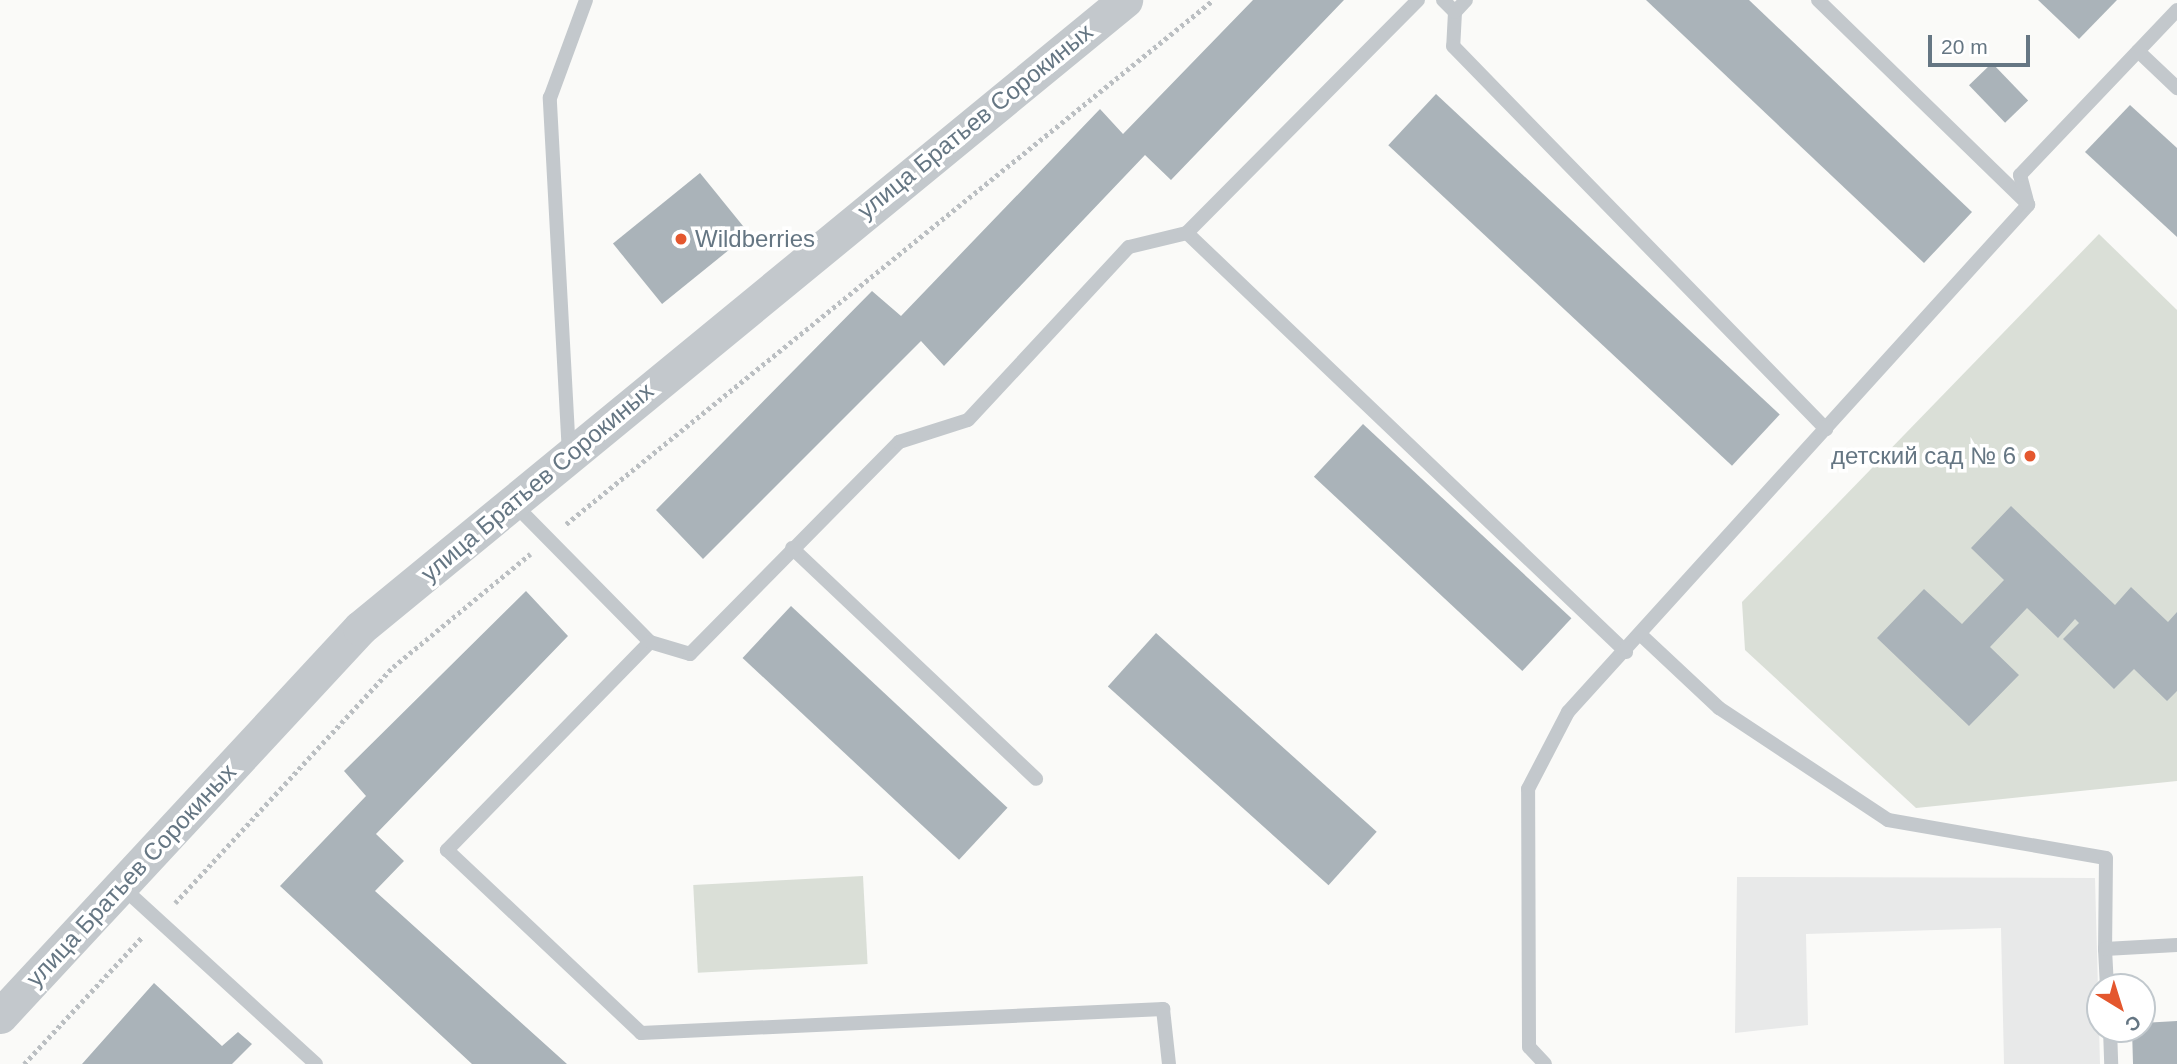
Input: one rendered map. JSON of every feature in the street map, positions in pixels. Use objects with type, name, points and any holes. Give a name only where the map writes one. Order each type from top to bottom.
[{"type":"street","name":"улица Братьев Сорокиных","points":[[0,1016],[360,628],[1125,0]]},
{"type":"lane","points":[[569,456],[550,98],[586,0]]},
{"type":"lane","points":[[513,503],[650,642],[690,654],[899,442],[968,420],[1129,247],[1187,233],[1419,0]]},
{"type":"lane","points":[[1443,0],[1455,12]]},
{"type":"lane","points":[[1466,0],[1455,12],[1452,46],[1826,429]]},
{"type":"lane","points":[[1818,0],[2028,205]]},
{"type":"lane","points":[[2028,205],[2020,175],[2177,10]]},
{"type":"lane","points":[[2138,51],[2177,88]]},
{"type":"lane","points":[[1545,1064],[1529,1046],[1528,789],[1567,712],[1626,652],[2028,205]]},
{"type":"lane","points":[[1187,233],[1626,652]]},
{"type":"lane","points":[[792,548],[1036,779]]},
{"type":"lane","points":[[1641,635],[1719,708],[1888,820],[2106,858],[2106,973]]},
{"type":"lane","points":[[650,642],[447,850],[641,1033],[1163,1009],[1169,1064]]},
{"type":"lane","points":[[121,886],[316,1064]]},
{"type":"lane","points":[[2105,948],[2177,945]]},
{"type":"lane","points":[[2110,1043],[2111,1064]]},
{"type":"path","points":[[24,1064],[393,667],[548,538],[1213,0]]},
{"type":"shaded area","name":"детский сад № 6","points":[[2099,234],[2177,310],[2177,781],[1916,808],[1745,650],[1742,602]]},
{"type":"shaded area","points":[[863,876],[868,964],[698,973],[693,885]]},
{"type":"shaded area","points":[[1737,877],[2095,878],[2098,973],[2086,973],[2086,1043],[2099,1043],[2100,1064],[2004,1064],[2001,928],[1806,934],[1808,1025],[1735,1033]]},
{"type":"building","points":[[1253,0],[1344,0],[1171,180],[1145,155],[944,366],[921,341],[703,559],[656,510],[872,291],[901,316],[1100,109],[1123,134]]},
{"type":"building","points":[[1646,0],[1749,0],[1972,212],[1924,263]]},
{"type":"building","points":[[2038,0],[2117,0],[2079,39]]},
{"type":"building","points":[[1992,63],[2028,100],[2005,123],[1969,85]]},
{"type":"building","points":[[1436,94],[1780,415],[1732,466],[1388,145]]},
{"type":"building","points":[[2130,105],[2177,148],[2177,237],[2085,152]]},
{"type":"building","name":"Wildberries","points":[[700,173],[749,234],[662,304],[613,243]]},
{"type":"building","points":[[1363,424],[1571,618],[1522,671],[1314,477]]},
{"type":"building","points":[[2011,506],[2115,605],[2131,587],[2168,622],[2177,612],[2177,691],[2167,701],[2134,669],[2114,689],[2063,639],[2079,623],[2075,619],[2058,638],[2027,608],[1990,647],[2019,675],[1969,726],[1877,638],[1924,589],[1962,624],[2004,580],[1971,548]]},
{"type":"building","points":[[526,591],[568,636],[376,834],[404,861],[375,891],[567,1064],[472,1064],[280,886],[366,796],[344,771]]},
{"type":"building","points":[[791,606],[1007,808],[959,860],[743,658]]},
{"type":"building","points":[[1156,633],[1377,832],[1329,885],[1108,687]]},
{"type":"building","points":[[154,983],[222,1046],[238,1032],[252,1044],[232,1064],[82,1064]]},
{"type":"building","points":[[2177,1021],[2177,1064],[2133,1064],[2132,1043],[2156,1043],[2156,1022]]},
{"type":"place","name":"Wildberries","points":[[681,239]]},
{"type":"place","name":"детский сад № 6","points":[[2030,456]]}]
